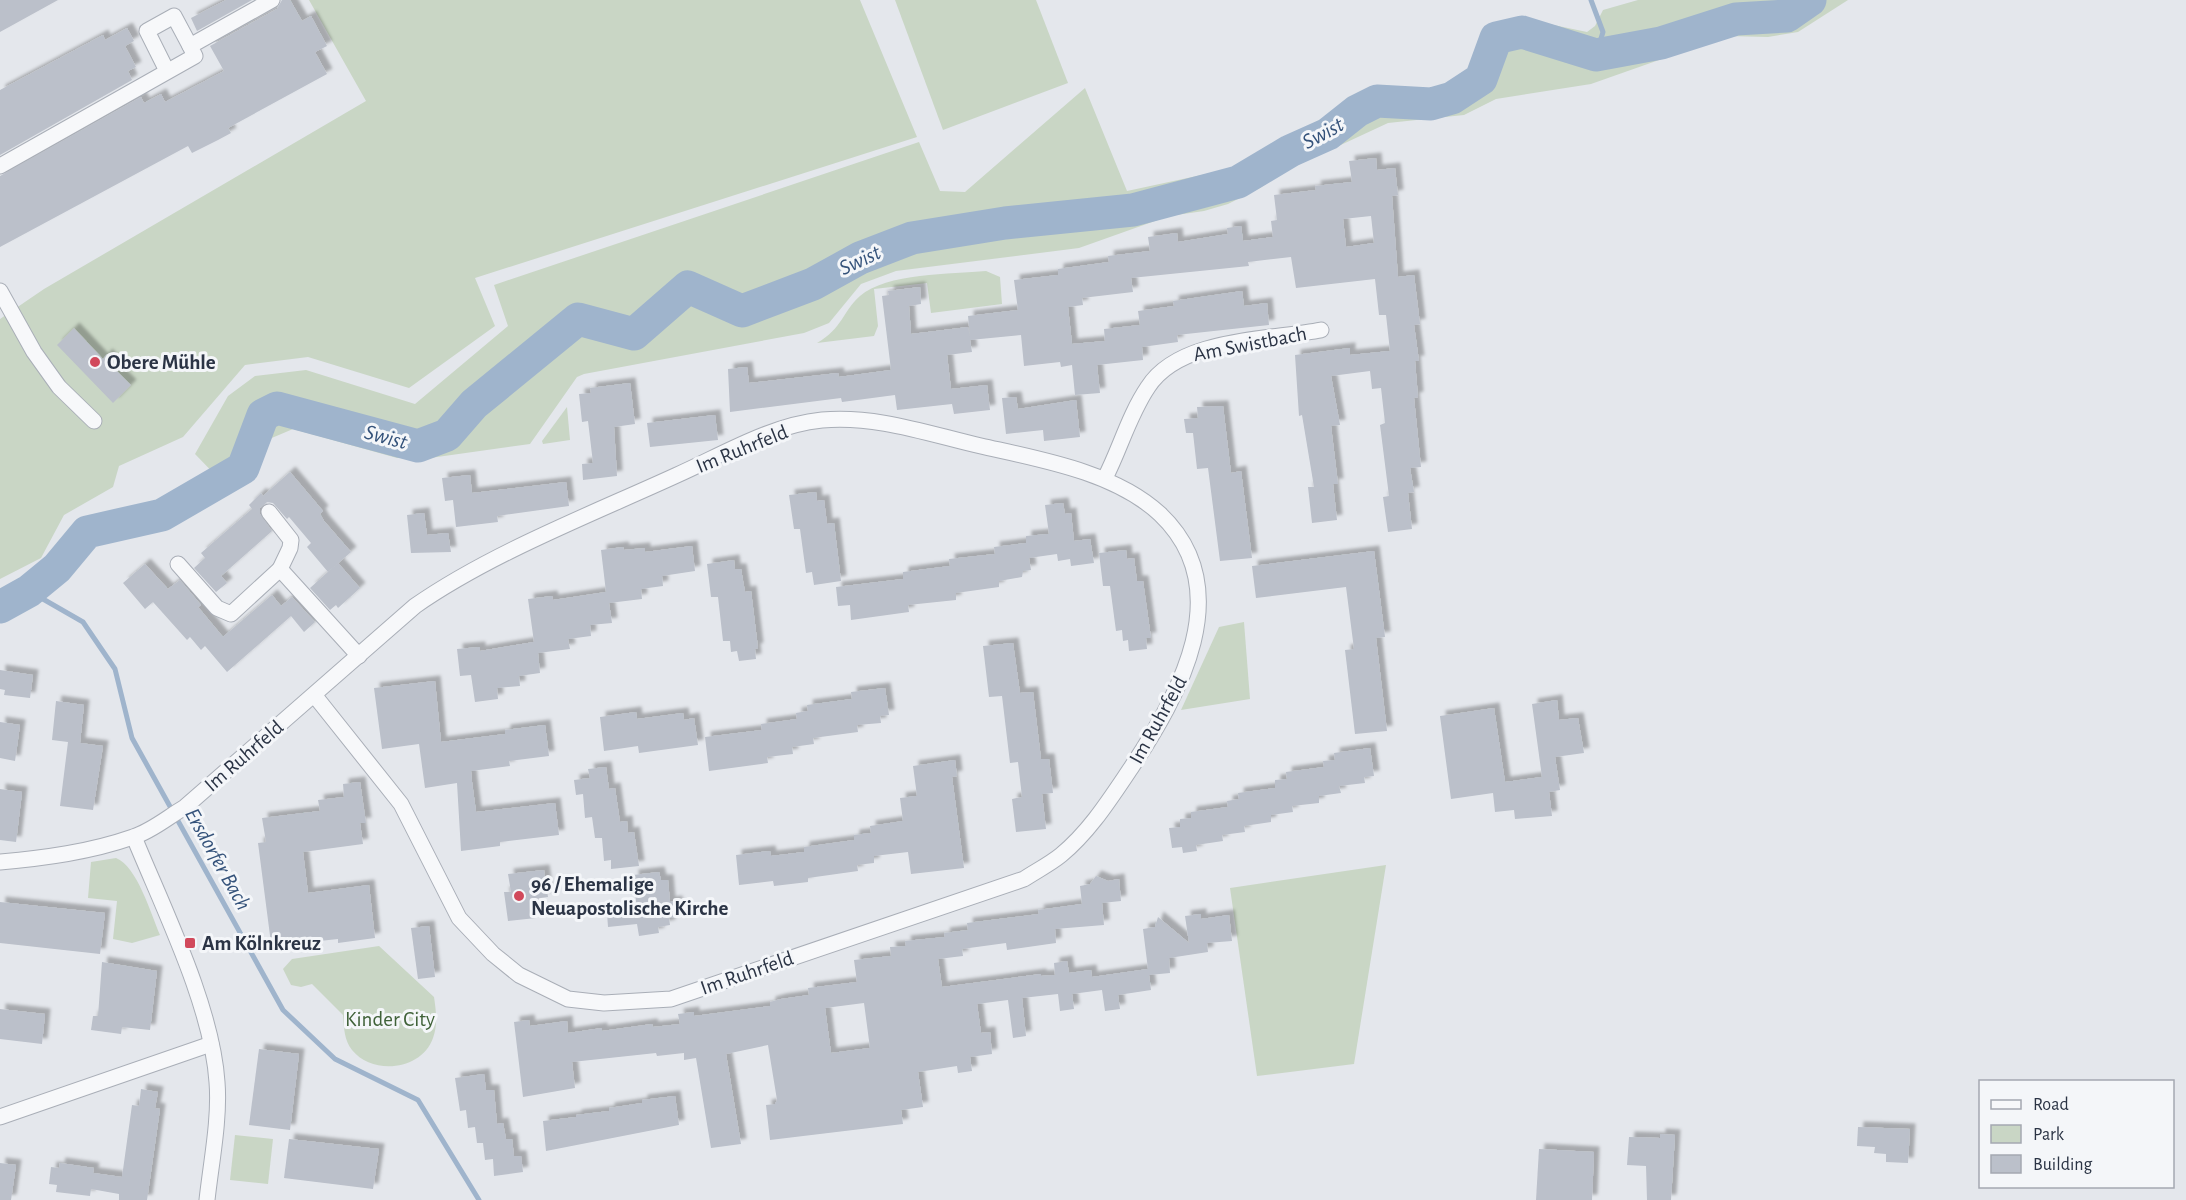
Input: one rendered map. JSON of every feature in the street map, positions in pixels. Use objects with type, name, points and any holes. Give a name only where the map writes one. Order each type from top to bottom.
[{"type":"street","points":[[190,46],[272,0]]},
{"type":"street","points":[[0,166],[195,56],[174,16],[147,31],[167,71]]},
{"type":"street","points":[[0,291],[34,352],[59,387],[94,420]]},
{"type":"street","name":"Am Swistbach","points":[[1105,478],[1139,402],[1149,385],[1164,369],[1184,356],[1214,347],[1321,330]]},
{"type":"street","name":"Im Ruhrfeld","points":[[0,862],[54,856],[134,837],[150,830],[185,807],[315,696],[415,606],[446,584],[582,518],[770,434],[820,420],[871,420],[1105,478],[1159,514],[1188,553],[1198,591],[1196,632],[1183,678],[1160,724],[1103,811],[1061,856],[1024,879],[671,999],[604,1003],[568,999],[530,983],[493,954],[459,918],[401,804],[315,696]]},
{"type":"street","points":[[178,564],[217,608],[231,614],[280,569],[290,549],[291,540],[269,512]]},
{"type":"street","points":[[280,569],[359,656]]},
{"type":"street","points":[[134,837],[180,949],[204,1015],[211,1044],[218,1083],[207,1200]]},
{"type":"street","points":[[0,1117],[211,1044]]},
{"type":"green space","points":[[309,0],[860,0],[917,137],[475,278],[495,326],[409,388],[308,357],[245,365],[183,437],[119,466],[113,487],[64,515],[41,558],[0,579],[0,319],[44,289],[366,101]]},
{"type":"green space","points":[[895,0],[1036,0],[1068,83],[943,130]]},
{"type":"green space","points":[[1638,0],[1848,0],[1798,32],[1768,37],[1727,36],[1591,84],[1496,99],[1464,115],[1388,123],[1287,170],[1260,188],[1228,204],[1204,211],[1169,216],[1079,248],[896,271],[861,284],[829,323],[804,333],[584,374],[577,377],[530,444],[430,458],[397,458],[293,429],[267,440],[245,471],[224,484],[195,454],[228,396],[255,376],[306,370],[415,404],[508,326],[494,285],[919,142],[940,191],[965,192],[1085,88],[1127,191],[1234,168],[1362,96],[1388,91],[1426,94],[1450,87],[1471,71],[1487,34],[1506,23],[1521,18],[1587,32],[1595,26],[1603,10]]},
{"type":"green space","points":[[986,271],[1000,277],[1002,304],[931,313],[927,283],[874,289],[878,326],[874,336],[817,343],[832,332],[854,302],[871,288],[920,276]]},
{"type":"green space","points":[[567,407],[570,440],[543,444],[542,441]]},
{"type":"green space","points":[[1244,622],[1250,699],[1181,710],[1219,627]]},
{"type":"green space","points":[[116,858],[124,863],[137,880],[160,935],[132,943],[113,939],[117,901],[88,898],[91,862]]},
{"type":"green space","points":[[1386,865],[1354,1064],[1257,1076],[1230,888]]},
{"type":"green space","name":"Kinder City","points":[[379,946],[434,997],[436,1028],[427,1049],[419,1057],[396,1066],[372,1064],[361,1058],[347,1042],[343,1015],[312,984],[301,987],[291,985],[283,969],[292,959]]},
{"type":"green space","points":[[235,1135],[273,1139],[268,1184],[230,1180]]},
{"type":"building","points":[[0,0],[58,0],[0,32]]},
{"type":"building","points":[[226,0],[252,0],[197,31],[191,18]]},
{"type":"building","points":[[282,0],[290,0],[302,21],[311,16],[327,46],[315,52],[327,74],[228,128],[231,133],[218,140],[192,153],[188,146],[0,247],[0,176],[141,97],[144,103],[161,94],[165,102],[224,71],[210,46],[277,9]]},
{"type":"building","points":[[127,28],[134,41],[125,46],[136,67],[128,71],[132,80],[0,155],[0,90],[103,35],[105,40]]},
{"type":"building","points":[[1376,158],[1377,170],[1395,168],[1398,195],[1392,196],[1398,277],[1414,275],[1420,324],[1414,325],[1419,361],[1415,361],[1418,397],[1414,398],[1421,467],[1410,468],[1414,492],[1408,493],[1412,529],[1388,532],[1383,497],[1389,496],[1380,425],[1385,423],[1381,388],[1372,389],[1370,371],[1331,376],[1340,425],[1331,426],[1338,484],[1333,484],[1337,520],[1312,523],[1308,487],[1314,487],[1302,415],[1299,416],[1295,355],[1350,348],[1350,355],[1390,351],[1386,315],[1379,315],[1375,279],[1296,288],[1291,257],[1248,262],[1249,266],[1131,278],[1133,292],[1082,298],[1083,305],[1068,307],[1072,344],[1105,341],[1104,329],[1140,325],[1138,311],[1174,306],[1173,301],[1242,291],[1244,306],[1267,303],[1269,325],[1177,335],[1178,342],[1142,347],[1143,360],[1097,365],[1100,393],[1075,395],[1072,365],[1061,367],[1060,362],[1024,366],[1021,335],[970,340],[972,352],[947,355],[951,389],[987,385],[990,410],[954,414],[952,404],[897,410],[895,395],[842,402],[841,398],[730,412],[728,369],[747,367],[749,383],[838,373],[839,377],[891,370],[882,296],[889,295],[888,291],[920,287],[921,304],[909,306],[911,334],[968,327],[970,337],[968,316],[1018,310],[1014,280],[1058,275],[1058,269],[1109,262],[1108,256],[1150,251],[1148,237],[1177,233],[1178,242],[1228,234],[1227,228],[1241,226],[1243,241],[1273,237],[1271,221],[1277,220],[1274,195],[1316,190],[1315,186],[1352,182],[1349,161]],"holes":[[[1371,216],[1374,243],[1346,247],[1343,219]]]},
{"type":"building","name":"Obere Mühle","points":[[74,328],[103,359],[107,354],[118,366],[116,370],[131,385],[113,403],[57,345]]},
{"type":"building","points":[[630,383],[635,424],[614,427],[617,476],[583,480],[582,464],[593,463],[588,421],[582,422],[579,394],[591,393],[590,388]]},
{"type":"building","points":[[1016,397],[1018,409],[1076,400],[1080,437],[1044,441],[1043,430],[1006,434],[1002,398]]},
{"type":"building","points":[[1223,406],[1231,473],[1241,471],[1252,558],[1220,561],[1208,468],[1197,469],[1193,433],[1186,433],[1184,419],[1198,418],[1197,407]]},
{"type":"building","points":[[715,415],[718,440],[650,447],[647,423]]},
{"type":"building","points":[[290,472],[323,511],[320,514],[324,521],[351,552],[328,572],[307,547],[311,543],[289,517],[287,519],[273,503],[267,502],[260,508],[260,514],[272,531],[221,576],[227,583],[216,592],[194,568],[205,558],[201,553],[252,509],[249,505],[261,493],[263,496]]},
{"type":"building","points":[[470,475],[472,493],[566,482],[569,506],[497,516],[498,522],[456,527],[453,500],[445,501],[442,478]]},
{"type":"building","points":[[816,492],[817,501],[824,500],[827,524],[834,523],[841,581],[814,585],[812,572],[806,573],[800,529],[794,529],[789,495]]},
{"type":"building","points":[[1063,503],[1065,514],[1071,513],[1074,541],[1090,539],[1094,563],[1071,566],[1070,559],[1058,561],[1057,554],[1029,558],[1031,570],[1023,571],[1022,577],[999,581],[999,587],[956,593],[956,600],[908,605],[909,612],[851,620],[850,605],[838,606],[836,587],[903,579],[903,572],[950,566],[949,559],[995,554],[994,547],[1026,543],[1026,536],[1049,534],[1045,505]]},
{"type":"building","points":[[424,513],[427,535],[448,533],[451,552],[411,553],[407,515]]},
{"type":"building","points":[[692,546],[695,571],[662,576],[663,586],[641,589],[642,599],[609,603],[612,623],[590,625],[591,636],[568,639],[570,649],[538,653],[540,673],[519,676],[520,686],[497,688],[498,699],[475,702],[471,675],[460,676],[457,649],[480,647],[480,651],[534,642],[528,599],[552,596],[553,600],[606,592],[601,550],[623,547],[624,550],[645,548],[645,552]]},
{"type":"building","points":[[1126,550],[1127,559],[1134,558],[1137,581],[1143,581],[1151,638],[1146,638],[1147,649],[1129,651],[1128,640],[1123,641],[1122,630],[1116,631],[1110,586],[1103,586],[1099,553]]},
{"type":"building","points":[[1374,551],[1385,637],[1376,638],[1387,731],[1355,734],[1345,650],[1354,649],[1346,587],[1256,598],[1252,566]]},
{"type":"building","points":[[734,560],[735,569],[741,569],[745,592],[751,591],[758,648],[755,649],[756,659],[739,661],[737,651],[731,652],[730,641],[723,641],[718,597],[711,597],[707,564]]},
{"type":"building","points":[[338,563],[360,588],[338,608],[336,605],[330,610],[310,588]]},
{"type":"building","points":[[145,564],[168,589],[180,580],[201,605],[198,607],[223,637],[272,595],[281,606],[292,597],[315,622],[304,632],[291,616],[227,672],[205,646],[201,650],[190,637],[187,640],[153,602],[145,609],[123,583]]},
{"type":"building","points":[[1013,643],[1020,693],[1033,692],[1041,759],[1049,759],[1053,793],[1042,794],[1046,829],[1016,832],[1012,799],[1022,797],[1018,762],[1010,763],[1002,696],[989,697],[983,646]]},
{"type":"building","points":[[0,670],[33,675],[30,698],[4,695],[5,690],[0,689]]},
{"type":"building","points":[[435,681],[441,742],[505,734],[505,730],[545,725],[549,756],[509,761],[510,766],[471,771],[472,782],[476,812],[555,803],[559,835],[500,842],[500,846],[461,851],[457,783],[425,788],[419,744],[382,749],[374,688]]},
{"type":"building","points":[[885,688],[889,715],[880,716],[881,723],[857,725],[858,732],[813,738],[814,744],[792,747],[793,754],[767,757],[768,763],[709,771],[705,737],[762,730],[761,724],[797,719],[796,713],[808,711],[807,705],[852,699],[851,692]]},
{"type":"building","points":[[1557,700],[1559,720],[1578,718],[1584,753],[1555,757],[1560,790],[1549,792],[1552,816],[1515,819],[1514,810],[1495,812],[1493,793],[1451,799],[1440,716],[1494,708],[1505,782],[1542,777],[1532,704]]},
{"type":"building","points":[[56,701],[84,705],[80,743],[103,746],[93,810],[60,806],[68,742],[52,740]]},
{"type":"building","points":[[636,712],[637,719],[683,713],[684,720],[694,718],[698,745],[639,753],[638,746],[604,751],[600,717]]},
{"type":"building","points":[[0,722],[20,725],[15,761],[0,758]]},
{"type":"building","points":[[1370,748],[1374,776],[1364,777],[1365,783],[1339,786],[1341,793],[1319,796],[1319,803],[1292,806],[1293,812],[1271,815],[1271,822],[1244,826],[1245,832],[1222,835],[1223,841],[1196,845],[1197,851],[1183,853],[1182,847],[1172,848],[1169,828],[1180,827],[1180,819],[1191,818],[1191,812],[1228,807],[1227,801],[1239,799],[1238,793],[1275,788],[1275,780],[1287,779],[1286,772],[1324,767],[1323,761],[1335,760],[1334,753]]},
{"type":"building","points":[[955,760],[957,776],[952,777],[964,868],[911,874],[908,852],[874,856],[874,863],[857,865],[858,871],[808,878],[808,882],[774,886],[773,881],[739,885],[736,855],[770,851],[771,856],[804,852],[804,847],[854,840],[854,835],[871,833],[870,826],[903,821],[900,798],[917,796],[913,766]]},
{"type":"building","points":[[606,767],[609,789],[615,788],[620,822],[627,821],[628,833],[634,832],[639,866],[611,869],[611,860],[604,861],[602,838],[595,838],[592,817],[585,818],[583,794],[576,795],[574,780],[590,778],[588,769]]},
{"type":"building","points":[[360,782],[366,823],[360,823],[363,844],[303,852],[308,893],[369,885],[375,938],[338,943],[338,939],[301,943],[302,948],[272,951],[258,843],[266,842],[262,818],[320,811],[318,800],[344,797],[343,784]]},
{"type":"building","points":[[0,789],[22,792],[16,842],[0,840]]},
{"type":"building","name":"96 / Ehemalige Neuapostolische Kirche","points":[[544,870],[548,897],[533,899],[536,918],[508,921],[504,892],[511,892],[508,874]]},
{"type":"building","points":[[659,872],[661,880],[668,880],[670,902],[677,901],[679,917],[669,918],[670,925],[658,927],[659,933],[639,936],[637,924],[608,927],[607,913],[637,910],[633,875]]},
{"type":"building","points":[[1096,876],[1108,881],[1119,879],[1121,901],[1102,903],[1104,925],[1055,929],[1056,943],[1007,950],[1006,943],[962,949],[963,956],[938,959],[942,987],[1041,974],[1041,976],[1055,975],[1054,963],[1067,961],[1069,973],[1091,970],[1092,977],[1148,969],[1143,929],[1155,927],[1158,917],[1189,943],[1185,916],[1201,914],[1201,919],[1229,915],[1232,941],[1207,943],[1208,952],[1169,958],[1170,973],[1149,975],[1151,990],[1118,995],[1120,1009],[1105,1011],[1102,990],[1072,994],[1074,1009],[1060,1011],[1058,994],[1022,998],[1026,1036],[1013,1038],[1008,1000],[977,1004],[981,1033],[990,1032],[992,1054],[970,1057],[972,1071],[958,1073],[957,1066],[918,1072],[923,1107],[901,1110],[903,1124],[770,1140],[766,1105],[775,1104],[777,1100],[768,1045],[726,1054],[741,1144],[711,1148],[696,1058],[684,1060],[684,1053],[657,1056],[656,1053],[572,1062],[575,1088],[523,1097],[514,1022],[529,1020],[530,1026],[567,1021],[568,1033],[602,1028],[602,1031],[652,1024],[653,1027],[680,1024],[678,1014],[694,1012],[694,1016],[770,1006],[770,1002],[809,995],[808,988],[857,982],[854,960],[891,956],[890,947],[906,946],[905,941],[945,937],[944,933],[968,930],[967,923],[1039,914],[1038,910],[1082,904],[1080,886],[1090,884]],"holes":[[[864,1003],[870,1048],[831,1053],[825,1008]]]},
{"type":"building","points":[[0,902],[105,913],[100,954],[0,943]]},
{"type":"building","points":[[429,926],[435,977],[418,979],[411,928]]},
{"type":"building","points":[[102,962],[157,971],[150,1030],[122,1027],[121,1034],[91,1030],[93,1016],[98,1016]]},
{"type":"building","points":[[0,1009],[45,1014],[42,1044],[0,1039]]},
{"type":"building","points":[[259,1049],[299,1054],[290,1130],[249,1125]]},
{"type":"building","points":[[484,1074],[486,1090],[494,1090],[497,1124],[503,1123],[506,1139],[512,1139],[514,1156],[521,1156],[523,1172],[494,1176],[493,1159],[485,1160],[483,1143],[477,1143],[475,1127],[468,1128],[466,1110],[460,1111],[455,1078]]},
{"type":"building","points":[[141,1089],[158,1092],[155,1108],[160,1109],[147,1200],[119,1200],[119,1194],[91,1189],[90,1196],[56,1192],[57,1185],[49,1184],[51,1167],[59,1168],[60,1163],[94,1168],[93,1173],[122,1177],[132,1105],[139,1106]]},
{"type":"building","points":[[675,1096],[679,1125],[546,1151],[543,1121],[609,1111],[609,1108],[642,1103],[642,1100]]},
{"type":"building","points":[[1858,1127],[1910,1129],[1908,1163],[1886,1162],[1886,1154],[1874,1153],[1875,1147],[1857,1146]]},
{"type":"building","points":[[1660,1134],[1675,1135],[1671,1200],[1647,1200],[1646,1166],[1627,1165],[1629,1137],[1660,1138]]},
{"type":"building","points":[[289,1139],[379,1149],[373,1189],[284,1178]]},
{"type":"building","points":[[1539,1149],[1594,1152],[1592,1200],[1536,1200]]},
{"type":"building","points":[[0,1163],[16,1165],[11,1200],[0,1200]]},
{"type":"waterway","points":[[1591,0],[1603,32],[1596,55]]},
{"type":"waterway","name":"Swist","points":[[0,607],[29,591],[57,568],[87,532],[162,515],[243,468],[263,415],[277,408],[418,446],[447,435],[474,404],[578,319],[634,334],[688,287],[742,311],[813,284],[860,258],[912,238],[1005,223],[1133,210],[1238,182],[1290,151],[1328,134],[1357,111],[1377,101],[1431,104],[1452,98],[1481,79],[1496,38],[1522,32],[1596,55],[1661,43],[1736,19],[1787,16],[1810,0]]},
{"type":"waterway","name":"Ersdorfer Bach","points":[[29,591],[83,622],[115,669],[132,738],[283,1010],[335,1059],[418,1100],[479,1200]]},
{"type":"place","name":"Obere Mühle","points":[[95,362]]},
{"type":"place","name":"96 / Ehemalige Neuapostolische Kirche","points":[[519,896]]},
{"type":"place","name":"Am Kölnkreuz","points":[[190,943]]}]
